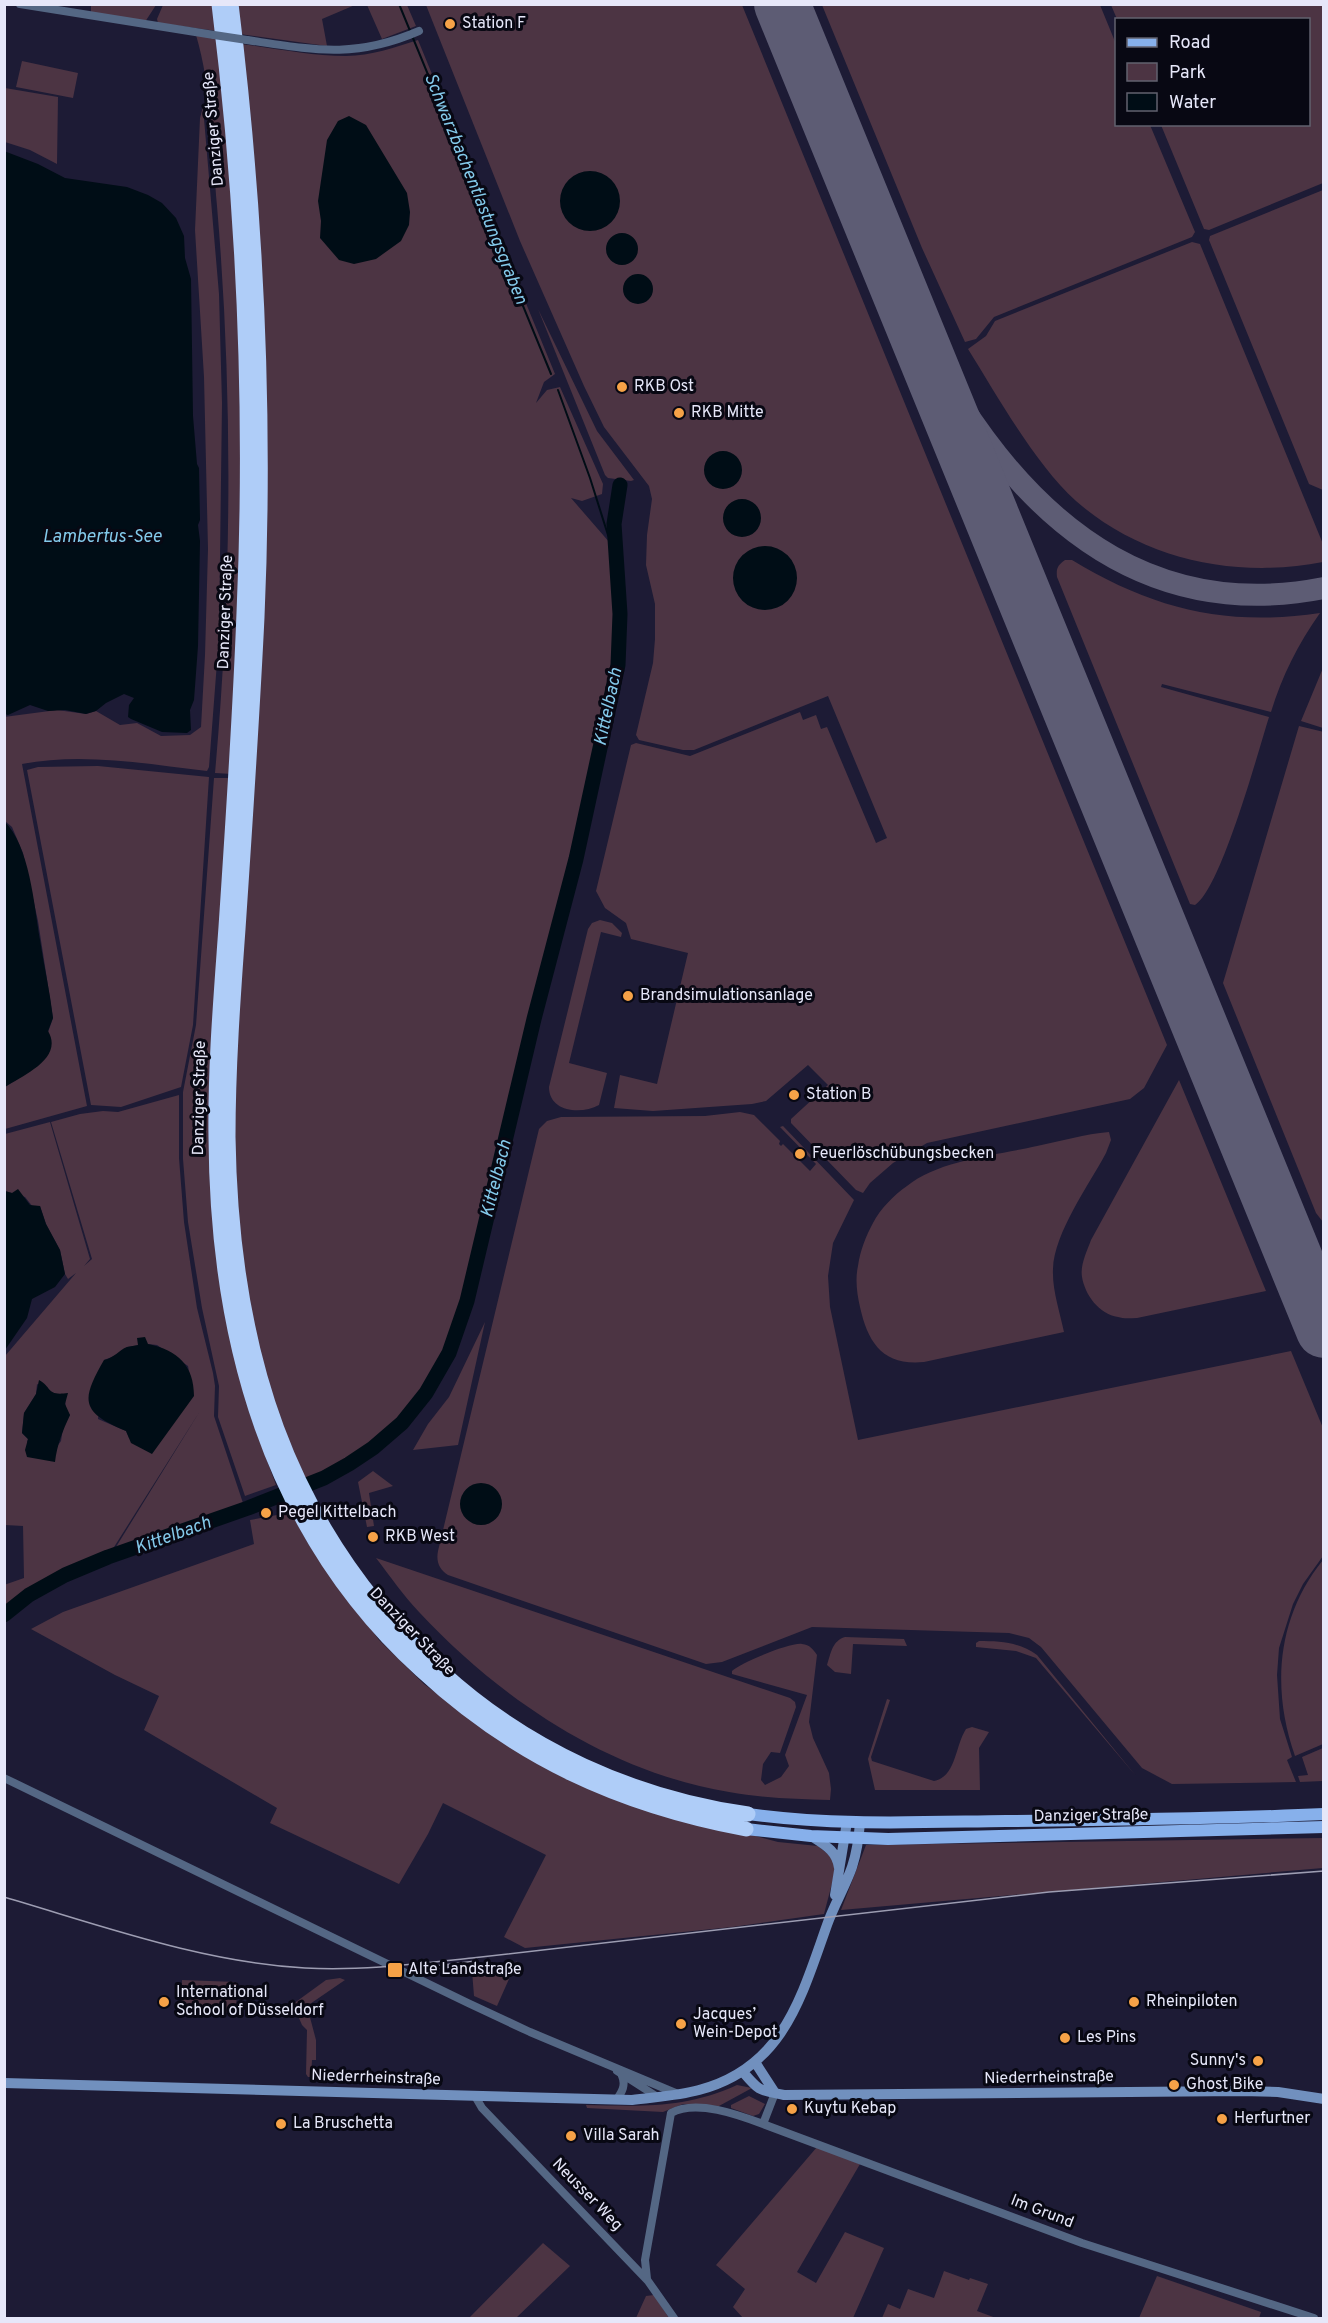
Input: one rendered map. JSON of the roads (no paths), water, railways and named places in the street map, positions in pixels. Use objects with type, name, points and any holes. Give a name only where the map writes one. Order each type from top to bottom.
[{"type":"highway","name":"Danziger Straße","points":[[219,4],[240,222],[247,379],[248,497],[237,742],[218,1047],[216,1150],[220,1231],[234,1324],[257,1416],[302,1503],[326,1560],[363,1611],[403,1654],[440,1688],[494,1730],[543,1759],[604,1789],[674,1812],[747,1821]]},
{"type":"highway","name":"Danziger Straße","points":[[231,4],[252,222],[260,497],[253,697],[230,1049],[229,1150],[233,1229],[241,1292],[252,1353],[287,1474]]},
{"type":"main road","name":"Danziger Straße","points":[[747,1821],[1147,1820],[1323,1814]]},
{"type":"main road","name":"Danziger Straße","points":[[747,1821],[811,1836],[852,1838],[1323,1827]]},
{"type":"main road","points":[[776,2093],[755,2062],[774,2044],[786,2026],[809,1977],[833,1907],[852,1869],[852,1838],[847,1822]]},
{"type":"main road","points":[[833,1907],[839,1872],[860,1822]]},
{"type":"main road","points":[[811,1836],[827,1846],[836,1856],[839,1872]]},
{"type":"main road","name":"Niederrheinstraße","points":[[4,2083],[617,2099],[678,2094],[712,2086],[743,2072],[755,2062]]},
{"type":"main road","name":"Niederrheinstraße","points":[[743,2072],[762,2091],[776,2093],[847,2095],[1278,2091],[1323,2099]]},
{"type":"street","points":[[20,4],[324,50],[349,51],[394,42],[419,31]]},
{"type":"street","points":[[4,1778],[478,2008],[678,2094]]},
{"type":"street","points":[[613,2066],[622,2076],[656,2096]]},
{"type":"street","points":[[617,2099],[623,2088],[622,2076]]},
{"type":"street","points":[[648,2281],[645,2260],[670,2116],[673,2112],[682,2109],[728,2110],[763,2124],[776,2093]]},
{"type":"street","name":"Neusser Weg","points":[[475,2096],[482,2108],[648,2281],[674,2319]]},
{"type":"street","name":"Im Grund","points":[[763,2124],[1082,2243],[1314,2319]]},
{"type":"water","points":[[349,116],[366,125],[407,193],[410,212],[409,225],[401,241],[376,259],[354,264],[339,260],[320,238],[321,221],[318,201],[327,140],[338,121]]},
{"type":"water","name":"Lambertus-See","points":[[4,151],[38,164],[65,178],[127,187],[148,195],[162,203],[176,218],[184,236],[185,258],[191,279],[193,416],[199,468],[200,520],[198,525],[200,541],[198,646],[194,700],[190,710],[191,730],[187,733],[162,732],[131,719],[128,717],[129,705],[134,698],[124,694],[96,711],[86,714],[65,710],[48,711],[30,705],[8,715],[5,714]]},
{"type":"water","points":[[590,171],[611,180],[620,201],[611,222],[590,231],[569,222],[560,201],[569,180]]},
{"type":"water","points":[[622,233],[633,238],[638,249],[633,260],[622,265],[611,260],[606,249],[611,238]]},
{"type":"water","points":[[638,274],[649,278],[653,289],[649,300],[638,304],[627,300],[623,289],[627,278]]},
{"type":"water","points":[[723,451],[737,456],[742,470],[737,484],[723,489],[709,484],[704,470],[709,456]]},
{"type":"water","points":[[742,499],[756,504],[761,518],[756,532],[742,537],[728,532],[723,518],[728,504]]},
{"type":"water","points":[[765,546],[783,552],[791,560],[797,578],[791,596],[783,604],[765,610],[747,604],[739,596],[733,578],[739,560],[747,552]]},
{"type":"water","points":[[4,821],[20,845],[25,860],[33,894],[53,1018],[48,1031],[52,1041],[51,1049],[46,1057],[40,1065],[5,1087]]},
{"type":"water","points":[[18,1189],[30,1205],[40,1206],[46,1224],[60,1250],[65,1274],[55,1287],[32,1299],[27,1318],[5,1350],[5,1191],[12,1193]]},
{"type":"water","points":[[145,1337],[148,1344],[168,1350],[182,1361],[191,1376],[194,1396],[152,1454],[131,1443],[126,1431],[100,1418],[89,1403],[91,1385],[104,1360],[127,1347],[138,1345],[137,1338]]},
{"type":"water","points":[[39,1380],[53,1392],[68,1393],[65,1404],[70,1415],[55,1462],[27,1457],[25,1450],[28,1439],[22,1433],[24,1413],[36,1394]]},
{"type":"water","points":[[481,1483],[496,1489],[502,1504],[496,1519],[481,1525],[466,1519],[460,1504],[466,1489]]},
{"type":"waterway","name":"Schwarzbachentlastungsgraben","points":[[399,4],[551,374]]},
{"type":"waterway","name":"Schwarzbachentlastungsgraben","points":[[558,390],[613,544]]},
{"type":"waterway","name":"Kittelbach","points":[[4,1615],[29,1595],[65,1575],[108,1557],[248,1508],[324,1478],[349,1464],[373,1448],[402,1423],[426,1393],[449,1353],[467,1301],[534,1019],[576,859],[618,665],[620,614],[614,524],[620,485]]},
{"type":"tram line","points":[[4,1897],[191,1951],[267,1964],[347,1969],[472,1958],[1049,1892],[1324,1871]]},
{"type":"railway","points":[[422,1969],[472,1963]]},
{"type":"place","name":"Station F","points":[[450,24]]},
{"type":"place","name":"RKB Ost","points":[[622,387]]},
{"type":"place","name":"RKB Mitte","points":[[679,413]]},
{"type":"place","name":"Brandsimulationsanlage","points":[[628,996]]},
{"type":"place","name":"Station B","points":[[794,1095]]},
{"type":"place","name":"Feuerlöschübungsbecken","points":[[800,1154]]},
{"type":"place","name":"Pegel Kittelbach","points":[[266,1513]]},
{"type":"place","name":"RKB West","points":[[373,1537]]},
{"type":"place","name":"Alte Landstraße","points":[[395,1970]]},
{"type":"place","name":"International School of Düsseldorf","points":[[164,2002]]},
{"type":"place","name":"Rheinpiloten","points":[[1134,2002]]},
{"type":"place","name":"Jacques’ Wein-Depot","points":[[681,2024]]},
{"type":"place","name":"Les Pins","points":[[1065,2038]]},
{"type":"place","name":"Sunny's","points":[[1258,2061]]},
{"type":"place","name":"Ghost Bike","points":[[1174,2085]]},
{"type":"place","name":"Kuytu Kebap","points":[[792,2109]]},
{"type":"place","name":"Herfurtner","points":[[1222,2119]]},
{"type":"place","name":"La Bruschetta","points":[[281,2124]]},
{"type":"place","name":"Villa Sarah","points":[[571,2136]]}]
